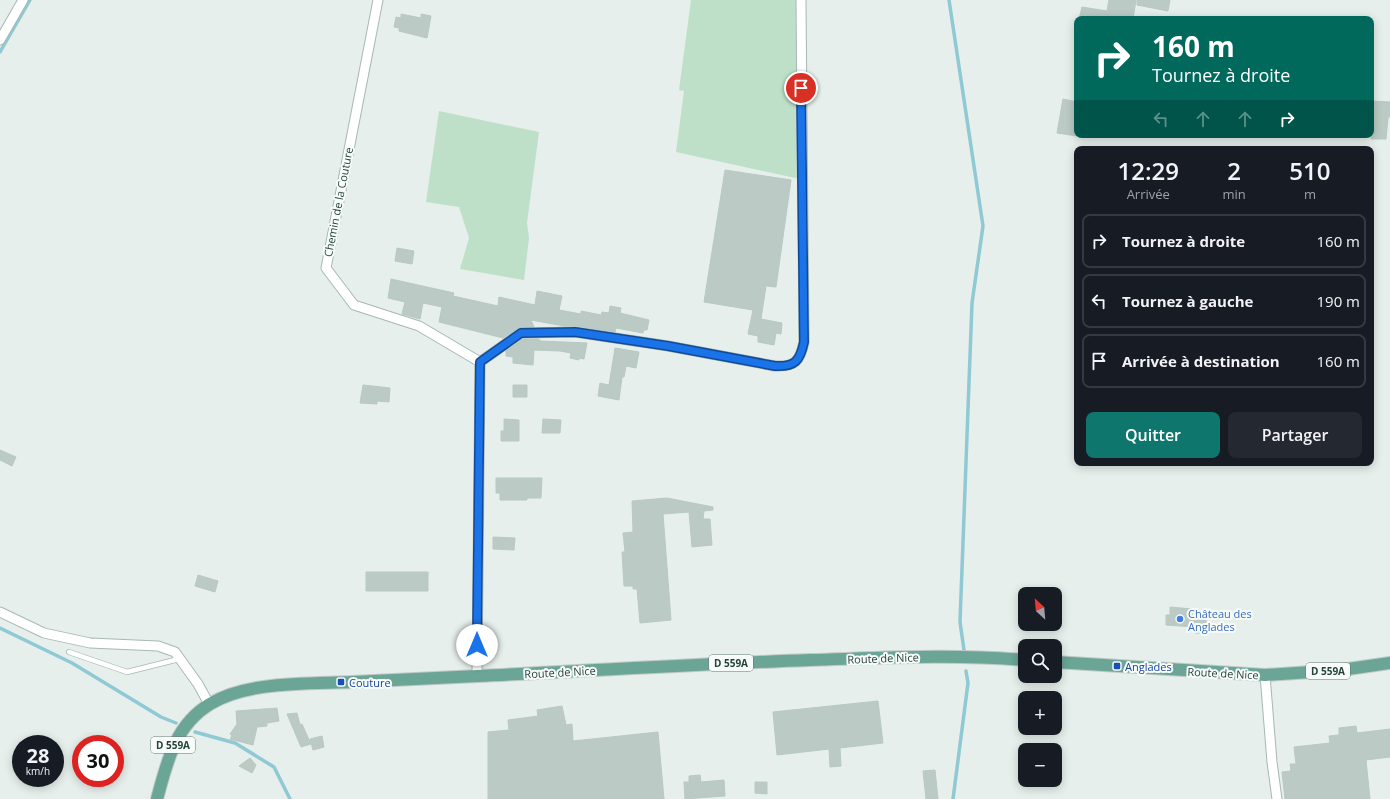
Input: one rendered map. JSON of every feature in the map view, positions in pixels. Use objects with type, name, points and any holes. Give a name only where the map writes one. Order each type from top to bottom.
[{"type":"main road","name":"Route de Nice","points":[[157,799],[166,767],[176,740],[183,728],[195,715],[209,704],[228,695],[267,687],[715,664],[981,656],[1018,659]]},
{"type":"main road","name":"Route de Nice","points":[[1062,662],[1265,675],[1341,670],[1390,663]]},
{"type":"street","points":[[0,40],[23,0]]},
{"type":"street","name":"Chemin de la Couture","points":[[378,0],[326,268],[354,305],[419,326],[480,362]]},
{"type":"street","points":[[477,676],[480,362],[521,333],[575,332],[668,346],[775,366],[791,365],[802,355],[804,342],[801,0]]},
{"type":"street","points":[[0,612],[44,633],[90,643],[158,646],[175,652],[198,684],[209,704]]},
{"type":"street","points":[[1265,675],[1272,762],[1277,799]]},
{"type":"lane","points":[[69,652],[127,672],[179,659]]},
{"type":"green space","points":[[691,0],[799,0],[800,179],[676,152],[684,91],[679,90]]},
{"type":"green space","points":[[439,111],[539,132],[527,223],[529,238],[524,280],[460,269],[469,238],[459,207],[426,202]]},
{"type":"building","points":[[1109,0],[1136,0],[1133,16],[1080,16],[1082,7],[1107,11]]},
{"type":"building","points":[[1137,0],[1170,0],[1168,11],[1137,5]]},
{"type":"building","points":[[401,14],[421,18],[421,14],[431,16],[427,38],[399,31],[399,28],[394,27],[396,17],[401,18]]},
{"type":"building","points":[[1063,99],[1074,101],[1074,136],[1057,133]]},
{"type":"building","points":[[1374,101],[1390,102],[1390,117],[1388,117],[1386,139],[1371,139],[1374,138]]},
{"type":"building","points":[[725,170],[791,180],[776,287],[766,286],[761,319],[782,323],[781,334],[776,333],[774,345],[758,342],[758,336],[748,334],[753,310],[704,302]]},
{"type":"building","points":[[397,248],[414,251],[412,264],[395,261]]},
{"type":"building","points":[[391,279],[454,293],[453,296],[498,306],[499,297],[535,305],[537,291],[562,296],[559,310],[581,314],[581,311],[601,315],[602,312],[609,313],[610,306],[621,308],[620,313],[649,320],[647,330],[644,330],[643,333],[616,328],[615,332],[576,326],[564,326],[531,320],[534,327],[518,328],[503,338],[439,322],[442,307],[423,303],[420,319],[402,314],[405,302],[388,298]]},
{"type":"building","points":[[523,339],[587,343],[584,359],[579,358],[579,360],[570,358],[571,353],[560,351],[534,350],[533,365],[513,363],[513,357],[506,356],[506,351]]},
{"type":"building","points":[[615,348],[639,352],[636,368],[626,366],[624,377],[622,377],[619,400],[598,396],[600,383],[609,385]]},
{"type":"building","points":[[363,385],[390,388],[389,402],[377,401],[377,404],[360,403]]},
{"type":"building","points":[[513,385],[527,385],[527,397],[513,397]]},
{"type":"building","points":[[504,419],[519,420],[519,441],[501,441],[501,431],[504,431]]},
{"type":"building","points":[[543,419],[561,420],[560,433],[542,433]]},
{"type":"building","points":[[0,450],[16,457],[12,466],[0,460]]},
{"type":"building","points":[[496,478],[542,478],[541,498],[527,498],[527,500],[500,500],[500,493],[496,493]]},
{"type":"building","points":[[667,498],[713,507],[713,510],[704,511],[703,519],[710,519],[712,545],[692,547],[689,512],[663,514],[671,620],[640,623],[637,589],[633,589],[633,586],[624,586],[622,552],[625,552],[623,533],[633,532],[632,501]]},
{"type":"building","points":[[493,537],[515,538],[514,550],[493,549]]},
{"type":"building","points":[[366,572],[428,572],[428,591],[366,591]]},
{"type":"building","points":[[198,575],[218,581],[215,592],[195,586]]},
{"type":"building","points":[[1170,607],[1192,609],[1192,616],[1206,616],[1206,633],[1195,633],[1195,627],[1166,625],[1166,615],[1170,615]]},
{"type":"building","points":[[878,701],[883,743],[840,748],[841,766],[830,767],[829,749],[777,755],[773,712]]},
{"type":"building","points":[[562,706],[566,725],[572,724],[573,741],[658,732],[664,799],[488,799],[488,732],[509,730],[508,720],[538,716],[537,710]]},
{"type":"building","points":[[277,708],[279,721],[267,723],[267,726],[257,727],[253,745],[230,739],[232,736],[230,734],[237,724],[236,711]]},
{"type":"building","points":[[297,713],[300,725],[302,724],[311,744],[301,747],[287,714]]},
{"type":"building","points":[[1356,726],[1357,733],[1390,729],[1390,757],[1366,760],[1370,799],[1285,799],[1282,772],[1291,771],[1290,764],[1296,764],[1294,747],[1330,743],[1329,736],[1339,735],[1339,728]]},
{"type":"building","points":[[322,736],[324,747],[313,750],[310,739]]},
{"type":"building","points":[[250,758],[256,765],[252,773],[239,766]]},
{"type":"building","points":[[935,770],[938,799],[926,799],[923,771]]},
{"type":"building","points":[[700,775],[701,782],[724,780],[725,796],[685,799],[684,782],[689,782],[689,776]]},
{"type":"building","points":[[755,782],[767,782],[767,794],[755,793]]},
{"type":"waterway","points":[[0,52],[30,0]]},
{"type":"waterway","points":[[949,0],[983,226],[972,303],[960,622],[964,650]]},
{"type":"waterway","points":[[0,628],[72,663],[161,717],[176,723]]},
{"type":"waterway","points":[[953,799],[968,683],[966,671]]},
{"type":"waterway","points":[[195,732],[235,743],[274,767],[290,799]]},
{"type":"place","name":"Château des Anglades","points":[[1180,619]]},
{"type":"place","name":"Anglades","points":[[1117,666]]},
{"type":"place","name":"Couture","points":[[341,682]]},
{"type":"route","points":[[477,645],[480,362],[521,333],[575,332],[668,346],[775,366],[791,365],[796,362],[802,355],[804,342],[801,88]]}]
